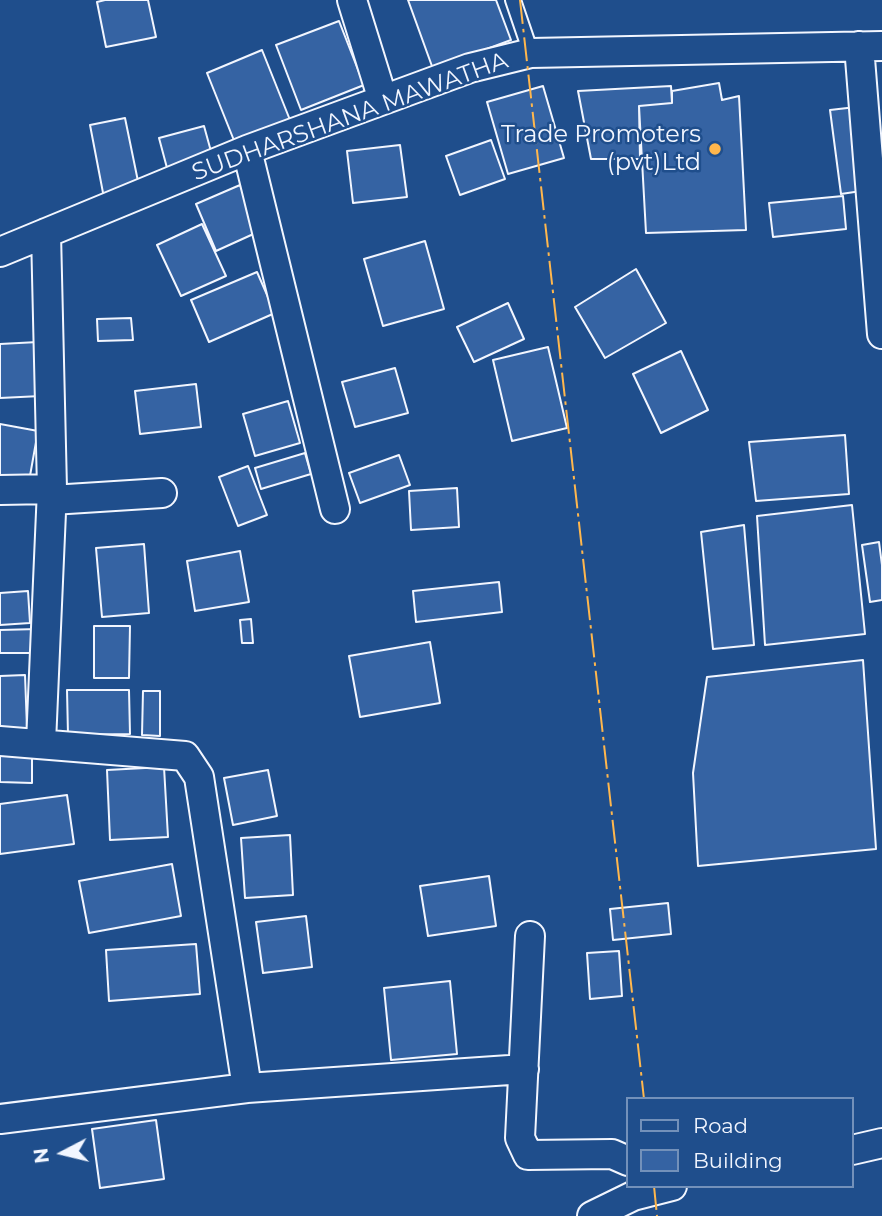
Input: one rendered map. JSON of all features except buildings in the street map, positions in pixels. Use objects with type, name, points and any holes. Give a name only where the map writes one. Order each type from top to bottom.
[{"type":"street","points":[[352,0],[383,100]]},
{"type":"street","points":[[871,46],[882,334]]},
{"type":"street","name":"SUDHARSHANA MAWATHA","points":[[0,252],[247,150],[470,68],[531,53],[871,46]]},
{"type":"street","points":[[247,150],[335,509]]},
{"type":"street","points":[[41,743],[52,495],[46,233]]},
{"type":"street","points":[[0,490],[52,495],[162,493]]},
{"type":"street","points":[[0,741],[185,756],[198,777],[247,1088]]},
{"type":"street","points":[[530,936],[520,1138],[528,1155],[612,1154],[626,1160]]},
{"type":"street","points":[[0,1119],[247,1088],[524,1069]]},
{"type":"street","points":[[854,1150],[882,1143]]},
{"type":"street","points":[[592,1216],[651,1195]]},
{"type":"lane","points":[[513,0],[531,53]]},
{"type":"power","points":[[520,0],[644,1097]]},
{"type":"power","points":[[654,1188],[657,1216]]},
{"type":"place","name":"Trade Promoters (pvt)Ltd","points":[[715,149]]}]
